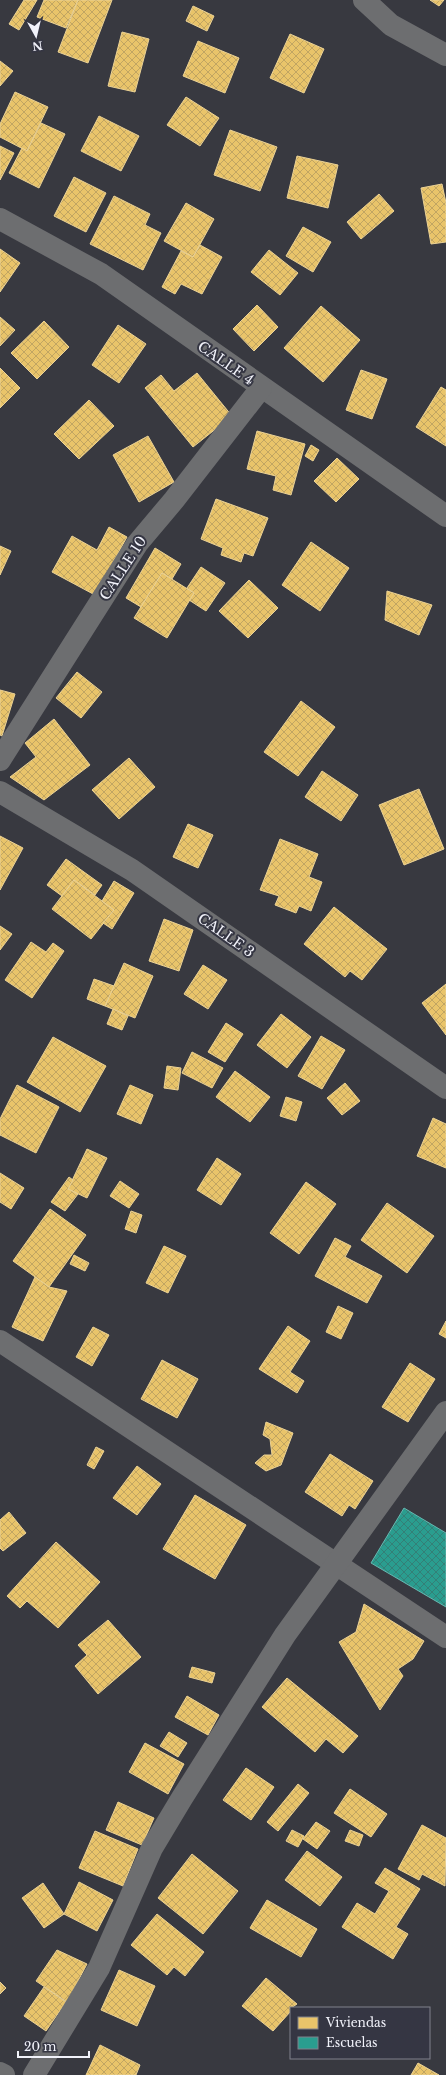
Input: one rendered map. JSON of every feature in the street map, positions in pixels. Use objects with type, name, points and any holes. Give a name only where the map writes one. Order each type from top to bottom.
[{"type":"street","points":[[364,0],[391,25],[446,55]]},
{"type":"street","name":"CALLE 4","points":[[0,219],[101,274],[261,388],[446,516]]},
{"type":"street","name":"CALLE 10","points":[[0,760],[137,544],[174,500],[261,388]]},
{"type":"street","name":"CALLE 3","points":[[0,792],[132,870],[446,1088]]},
{"type":"street","points":[[0,1341],[446,1637]]},
{"type":"street","points":[[34,2075],[99,1968],[152,1848],[182,1798],[285,1635],[446,1412]]},
{"type":"street","points":[[0,2072],[4,2075]]},
{"type":"building: Viviendas","points":[[24,0],[37,0],[19,30],[9,24]]},
{"type":"building: Viviendas","points":[[44,0],[78,0],[66,28],[37,17]]},
{"type":"building: Viviendas","points":[[78,0],[112,0],[88,63],[58,52]]},
{"type":"building: Viviendas","points":[[430,0],[444,0],[439,6]]},
{"type":"building: Viviendas","points":[[193,6],[214,16],[207,31],[186,21]]},
{"type":"building: Viviendas","points":[[122,32],[149,39],[135,92],[108,86]]},
{"type":"building: Viviendas","points":[[290,34],[324,49],[304,93],[270,78]]},
{"type":"building: Viviendas","points":[[198,41],[239,58],[225,93],[183,76]]},
{"type":"building: Viviendas","points":[[0,61],[13,71],[0,86]]},
{"type":"building: Viviendas","points":[[15,92],[48,107],[27,151],[0,137],[0,124]]},
{"type":"building: Viviendas","points":[[186,97],[219,118],[200,146],[167,125]]},
{"type":"building: Viviendas","points":[[99,116],[139,136],[121,171],[81,151]]},
{"type":"building: Viviendas","points":[[41,123],[65,134],[39,188],[9,173],[22,148],[27,151]]},
{"type":"building: Viviendas","points":[[230,130],[277,147],[260,191],[214,175]]},
{"type":"building: Viviendas","points":[[0,146],[14,153],[0,180]]},
{"type":"building: Viviendas","points":[[297,156],[338,165],[328,208],[287,198]]},
{"type":"building: Viviendas","points":[[74,177],[106,193],[86,232],[54,216]]},
{"type":"building: Viviendas","points":[[442,184],[446,203],[446,242],[431,244],[421,188]]},
{"type":"building: Viviendas","points":[[379,194],[394,211],[361,239],[347,222]]},
{"type":"building: Viviendas","points":[[114,196],[150,214],[145,225],[161,233],[143,270],[90,244]]},
{"type":"building: Viviendas","points":[[186,203],[214,219],[193,257],[164,241]]},
{"type":"building: Viviendas","points":[[303,227],[331,242],[313,272],[286,256]]},
{"type":"building: Viviendas","points":[[200,245],[222,257],[202,294],[181,284],[175,294],[162,287],[181,251],[193,257]]},
{"type":"building: Viviendas","points":[[0,249],[20,263],[0,292]]},
{"type":"building: Viviendas","points":[[269,250],[298,273],[280,295],[251,272]]},
{"type":"building: Viviendas","points":[[257,305],[278,327],[254,351],[233,329]]},
{"type":"building: Viviendas","points":[[321,306],[360,340],[323,382],[284,348]]},
{"type":"building: Viviendas","points":[[0,317],[15,330],[0,346]]},
{"type":"building: Viviendas","points":[[44,321],[69,347],[37,379],[11,353]]},
{"type":"building: Viviendas","points":[[118,325],[146,344],[119,383],[92,365]]},
{"type":"building: Viviendas","points":[[0,368],[20,388],[0,408]]},
{"type":"building: Viviendas","points":[[361,370],[387,379],[372,419],[346,410]]},
{"type":"building: Viviendas","points":[[197,373],[232,416],[193,447],[145,388],[161,375],[174,391]]},
{"type":"building: Viviendas","points":[[441,387],[446,390],[446,446],[416,427]]},
{"type":"building: Viviendas","points":[[89,400],[114,426],[79,459],[54,434]]},
{"type":"building: Viviendas","points":[[257,431],[305,444],[291,495],[273,490],[276,476],[247,469]]},
{"type":"building: Viviendas","points":[[148,436],[174,482],[139,502],[113,455]]},
{"type":"building: Viviendas","points":[[311,445],[319,450],[313,461],[305,456]]},
{"type":"building: Viviendas","points":[[337,458],[359,479],[336,502],[314,481]]},
{"type":"building: Viviendas","points":[[216,499],[268,518],[253,556],[244,553],[241,562],[221,555],[223,548],[201,539]]},
{"type":"building: Viviendas","points":[[109,527],[127,537],[95,595],[52,572],[72,536],[97,550]]},
{"type":"building: Viviendas","points":[[311,542],[349,568],[320,611],[282,585]]},
{"type":"building: Viviendas","points":[[0,546],[11,551],[0,575]]},
{"type":"building: Viviendas","points":[[155,548],[181,564],[172,579],[162,573],[141,607],[126,598]]},
{"type":"building: Viviendas","points":[[201,567],[225,583],[206,611],[189,600],[194,593],[187,588]]},
{"type":"building: Viviendas","points":[[162,573],[194,593],[167,638],[134,618]]},
{"type":"building: Viviendas","points":[[249,580],[278,608],[248,638],[219,611]]},
{"type":"building: Viviendas","points":[[387,591],[432,605],[419,635],[385,620]]},
{"type":"building: Viviendas","points":[[77,672],[102,692],[81,718],[56,698]]},
{"type":"building: Viviendas","points":[[0,690],[15,694],[2,736],[0,735]]},
{"type":"building: Viviendas","points":[[301,701],[335,727],[298,776],[264,752]]},
{"type":"building: Viviendas","points":[[54,719],[90,765],[44,800],[10,777],[36,757],[25,743]]},
{"type":"building: Viviendas","points":[[129,758],[155,787],[119,819],[92,790]]},
{"type":"building: Viviendas","points":[[322,771],[358,795],[341,821],[305,797]]},
{"type":"building: Viviendas","points":[[419,789],[444,849],[404,865],[379,805]]},
{"type":"building: Viviendas","points":[[188,824],[213,835],[198,868],[173,857]]},
{"type":"building: Viviendas","points":[[0,836],[23,848],[0,890]]},
{"type":"building: Viviendas","points":[[280,839],[318,854],[309,877],[322,882],[311,911],[299,906],[296,913],[275,905],[279,896],[260,890]]},
{"type":"building: Viviendas","points":[[66,859],[102,885],[95,895],[74,880],[62,896],[47,885]]},
{"type":"building: Viviendas","points":[[74,880],[114,910],[91,939],[52,909]]},
{"type":"building: Viviendas","points":[[114,881],[134,893],[112,929],[103,923],[114,910],[102,901]]},
{"type":"building: Viviendas","points":[[334,907],[387,949],[362,980],[350,971],[345,977],[304,944]]},
{"type":"building: Viviendas","points":[[164,919],[193,930],[179,971],[149,961]]},
{"type":"building: Viviendas","points":[[0,926],[12,934],[0,950]]},
{"type":"building: Viviendas","points":[[31,942],[46,952],[53,943],[64,951],[32,998],[5,980]]},
{"type":"building: Viviendas","points":[[124,963],[153,976],[135,1018],[105,1006]]},
{"type":"building: Viviendas","points":[[203,965],[227,980],[208,1009],[184,994]]},
{"type":"building: Viviendas","points":[[94,979],[114,986],[105,1006],[87,999]]},
{"type":"building: Viviendas","points":[[446,984],[446,1035],[422,1003]]},
{"type":"building: Viviendas","points":[[113,1009],[128,1016],[122,1030],[107,1024]]},
{"type":"building: Viviendas","points":[[281,1014],[311,1037],[287,1068],[257,1045]]},
{"type":"building: Viviendas","points":[[226,1023],[243,1034],[225,1062],[208,1052]]},
{"type":"building: Viviendas","points":[[321,1036],[345,1050],[322,1089],[298,1076]]},
{"type":"building: Viviendas","points":[[53,1037],[106,1066],[80,1112],[27,1082]]},
{"type":"building: Viviendas","points":[[192,1052],[223,1068],[212,1088],[182,1073]]},
{"type":"building: Viviendas","points":[[167,1066],[181,1068],[178,1090],[164,1088]]},
{"type":"building: Viviendas","points":[[235,1071],[270,1097],[250,1122],[216,1097]]},
{"type":"building: Viviendas","points":[[345,1083],[360,1101],[342,1115],[327,1098]]},
{"type":"building: Viviendas","points":[[17,1085],[59,1107],[36,1153],[0,1135],[0,1119]]},
{"type":"building: Viviendas","points":[[130,1085],[153,1095],[141,1124],[117,1114]]},
{"type":"building: Viviendas","points":[[286,1097],[302,1102],[296,1121],[280,1116]]},
{"type":"building: Viviendas","points":[[433,1118],[446,1124],[446,1168],[417,1156]]},
{"type":"building: Viviendas","points":[[87,1149],[107,1158],[87,1198],[68,1189]]},
{"type":"building: Viviendas","points":[[217,1158],[241,1174],[221,1205],[197,1190]]},
{"type":"building: Viviendas","points":[[0,1173],[24,1188],[11,1209],[0,1202]]},
{"type":"building: Viviendas","points":[[69,1177],[73,1180],[68,1189],[78,1194],[65,1211],[51,1202]]},
{"type":"building: Viviendas","points":[[120,1181],[139,1194],[129,1208],[110,1196]]},
{"type":"building: Viviendas","points":[[306,1182],[336,1204],[299,1254],[270,1233]]},
{"type":"building: Viviendas","points":[[387,1203],[434,1236],[407,1273],[361,1240]]},
{"type":"building: Viviendas","points":[[50,1209],[86,1235],[49,1287],[13,1261]]},
{"type":"building: Viviendas","points":[[131,1211],[142,1215],[136,1233],[125,1229]]},
{"type":"building: Viviendas","points":[[335,1238],[351,1246],[345,1257],[382,1276],[367,1303],[315,1276]]},
{"type":"building: Viviendas","points":[[164,1246],[186,1256],[168,1293],[146,1283]]},
{"type":"building: Viviendas","points":[[74,1255],[89,1263],[85,1271],[70,1264]]},
{"type":"building: Viviendas","points":[[35,1277],[49,1287],[67,1291],[43,1341],[12,1327]]},
{"type":"building: Viviendas","points":[[338,1306],[353,1313],[341,1339],[326,1332]]},
{"type":"building: Viviendas","points":[[446,1321],[446,1338],[439,1334]]},
{"type":"building: Viviendas","points":[[288,1326],[310,1341],[290,1372],[304,1381],[297,1393],[259,1369]]},
{"type":"building: Viviendas","points":[[93,1327],[109,1335],[92,1366],[76,1357]]},
{"type":"building: Viviendas","points":[[162,1360],[198,1379],[177,1418],[141,1399]]},
{"type":"building: Viviendas","points":[[410,1363],[435,1379],[408,1422],[382,1407]]},
{"type":"building: Viviendas","points":[[266,1422],[293,1433],[281,1465],[266,1471],[255,1463],[264,1455],[272,1455],[270,1439],[263,1435]]},
{"type":"building: Viviendas","points":[[96,1447],[104,1451],[94,1469],[87,1465]]},
{"type":"building: Viviendas","points":[[330,1454],[373,1481],[355,1509],[349,1505],[342,1516],[305,1492]]},
{"type":"building: Viviendas","points":[[137,1466],[161,1484],[137,1515],[113,1498]]},
{"type":"building: Viviendas","points":[[195,1495],[246,1525],[215,1579],[163,1549]]},
{"type":"building: Viviendas","points":[[9,1512],[26,1533],[3,1551],[0,1548],[0,1520]]},
{"type":"building: Viviendas","points":[[56,1542],[100,1582],[58,1628],[27,1601],[20,1608],[7,1596]]},
{"type":"building: Viviendas","points":[[364,1604],[424,1641],[413,1659],[398,1669],[403,1676],[380,1710],[339,1642],[356,1632]]},
{"type":"building: Viviendas","points":[[108,1620],[141,1657],[98,1694],[75,1666],[87,1655],[78,1645]]},
{"type":"building: Viviendas","points":[[192,1667],[215,1673],[212,1683],[189,1677]]},
{"type":"building: Viviendas","points":[[287,1678],[358,1736],[343,1753],[326,1739],[315,1752],[262,1707]]},
{"type":"building: Viviendas","points":[[187,1696],[219,1715],[208,1735],[175,1717]]},
{"type":"building: Viviendas","points":[[169,1732],[187,1743],[178,1757],[160,1746]]},
{"type":"building: Viviendas","points":[[145,1743],[184,1764],[168,1794],[129,1772]]},
{"type":"building: Viviendas","points":[[246,1768],[274,1787],[251,1820],[223,1800]]},
{"type":"building: Viviendas","points":[[298,1784],[309,1793],[278,1831],[267,1822]]},
{"type":"building: Viviendas","points":[[350,1789],[387,1814],[371,1837],[334,1813]]},
{"type":"building: Viviendas","points":[[118,1802],[154,1818],[142,1845],[106,1830]]},
{"type":"building: Viviendas","points":[[316,1822],[330,1831],[317,1849],[303,1839]]},
{"type":"building: Viviendas","points":[[422,1825],[446,1838],[445,1886],[422,1874],[419,1880],[398,1869]]},
{"type":"building: Viviendas","points":[[292,1830],[304,1836],[298,1847],[286,1841]]},
{"type":"building: Viviendas","points":[[350,1830],[363,1835],[359,1846],[345,1841]]},
{"type":"building: Viviendas","points":[[95,1831],[138,1849],[123,1886],[79,1868]]},
{"type":"building: Viviendas","points":[[307,1851],[342,1877],[320,1906],[285,1880]]},
{"type":"building: Viviendas","points":[[192,1854],[238,1891],[203,1934],[158,1898]]},
{"type":"building: Viviendas","points":[[385,1868],[420,1889],[396,1927],[408,1934],[393,1959],[342,1927],[357,1903],[375,1914],[389,1891],[375,1883]]},
{"type":"building: Viviendas","points":[[79,1882],[113,1900],[97,1931],[64,1914]]},
{"type":"building: Viviendas","points":[[43,1883],[64,1914],[44,1928],[22,1898]]},
{"type":"building: Viviendas","points":[[267,1900],[317,1929],[301,1957],[250,1928]]},
{"type":"building: Viviendas","points":[[157,1914],[204,1952],[185,1976],[174,1967],[167,1975],[131,1945]]},
{"type":"building: Viviendas","points":[[57,1950],[87,1964],[67,2002],[36,1981]]},
{"type":"building: Viviendas","points":[[119,1970],[155,1986],[137,2026],[101,2010]]},
{"type":"building: Viviendas","points":[[266,1978],[297,2004],[290,2007],[290,2012],[273,2031],[242,2006]]},
{"type":"building: Viviendas","points":[[0,1982],[6,1988],[0,1994]]},
{"type":"building: Viviendas","points":[[44,1987],[66,2002],[46,2031],[24,2016]]},
{"type":"building: Viviendas","points":[[100,2045],[140,2065],[136,2075],[86,2075]]},
{"type":"building: Viviendas","points":[[418,2063],[439,2075],[411,2075]]},
{"type":"building: Escuelas","points":[[404,1508],[446,1533],[446,1607],[371,1563]]}]
